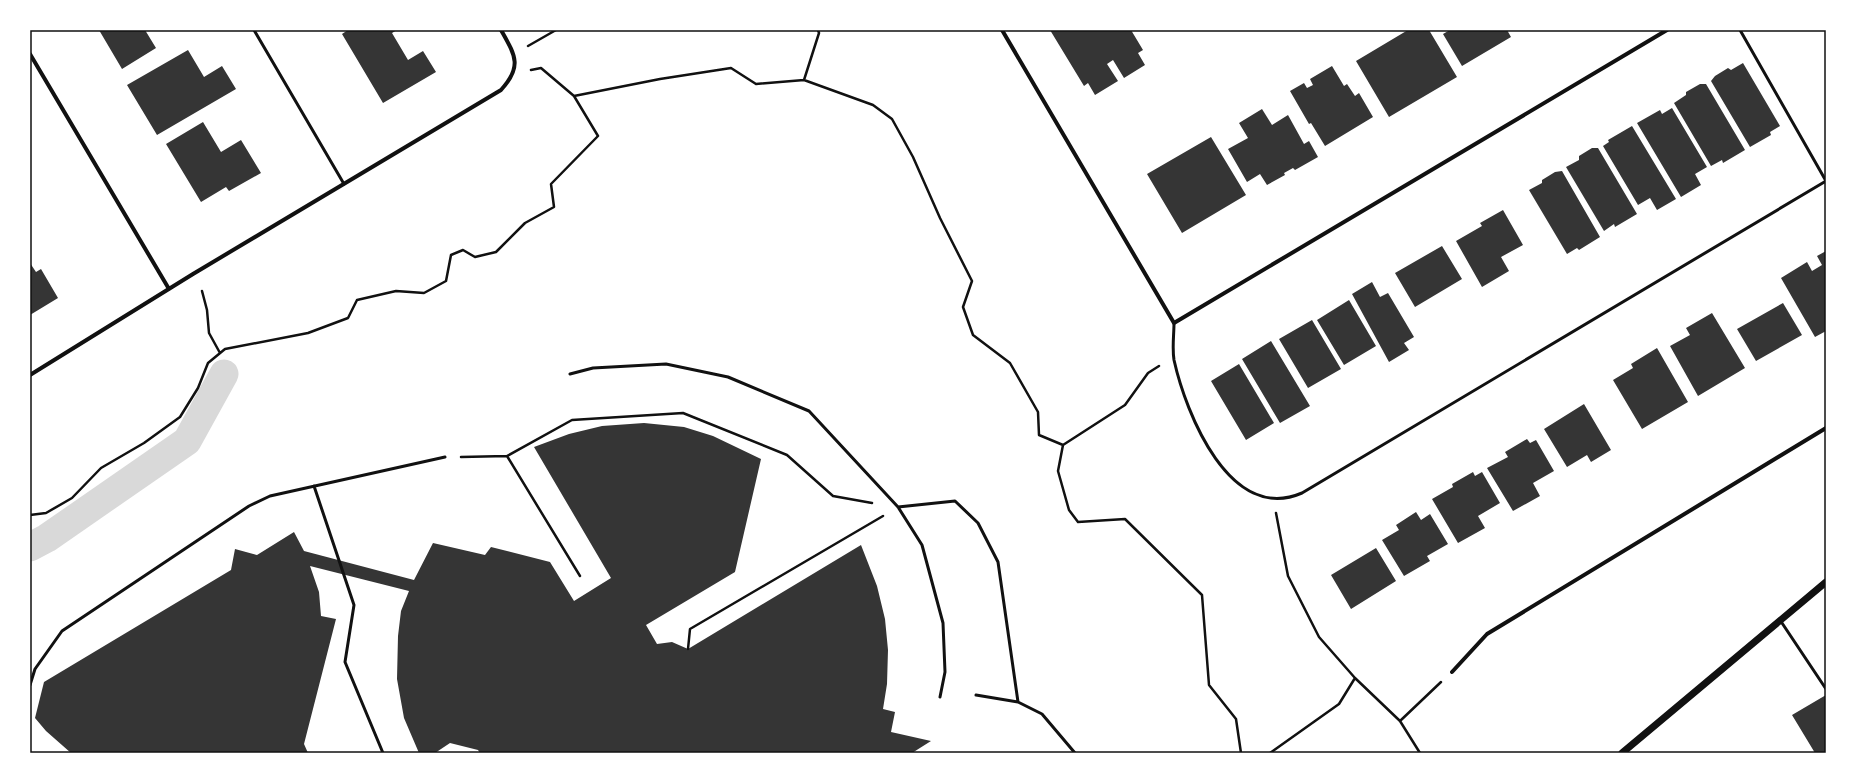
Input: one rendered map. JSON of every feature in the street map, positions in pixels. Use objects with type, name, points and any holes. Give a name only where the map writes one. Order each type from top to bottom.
[{"type":"street","points":[[30,375],[169,289],[501,90],[514,74],[515,63],[513,54],[501,30]]},
{"type":"street","points":[[1002,30],[1174,323],[1667,30]]},
{"type":"street","points":[[30,54],[169,289]]},
{"type":"street","points":[[1452,672],[1487,634],[1826,428]]},
{"type":"street","points":[[1622,753],[1826,582]]},
{"type":"lane","points":[[254,30],[344,184]]},
{"type":"lane","points":[[1174,323],[1174,358],[1191,414],[1218,462],[1227,474],[1249,491],[1272,499],[1290,499],[1302,493],[1826,181],[1740,30]]},
{"type":"lane","points":[[570,374],[593,368],[666,364],[728,377],[809,411],[898,507],[922,545],[943,623],[945,672],[940,697]]},
{"type":"lane","points":[[30,685],[35,669],[62,631],[249,506],[270,496],[445,457]]},
{"type":"lane","points":[[314,486],[354,605],[345,662],[383,753]]},
{"type":"lane","points":[[898,507],[955,501],[978,523],[998,562],[1018,702]]},
{"type":"lane","points":[[1780,620],[1826,690]]},
{"type":"lane","points":[[976,695],[1018,702],[1042,714],[1075,753]]},
{"type":"path","points":[[513,54],[556,30]]},
{"type":"path","points":[[804,80],[819,34],[818,30]]},
{"type":"path","points":[[30,515],[46,513],[72,498],[101,468],[144,443],[180,417],[198,388],[208,363],[225,349],[308,333],[348,318],[357,300],[396,291],[424,294],[446,281],[451,255],[463,250],[475,257],[496,252],[525,223],[554,207],[551,184],[598,136],[574,96],[541,68],[514,74]]},
{"type":"path","points":[[574,96],[660,79],[731,68],[756,84],[804,80],[873,105],[892,120],[914,157],[940,218],[972,281],[963,307],[973,335],[1010,363],[1038,412],[1039,434],[1062,445]]},
{"type":"path","points":[[202,291],[207,310],[209,333],[220,353]]},
{"type":"path","points":[[1174,358],[1148,373],[1125,405],[1062,445],[1058,471],[1069,510],[1078,522],[1124,519],[1202,595],[1209,685],[1236,719],[1241,753]]},
{"type":"path","points":[[445,457],[507,456],[572,420],[683,413],[787,455],[833,496],[898,507]]},
{"type":"path","points":[[507,456],[580,576]]},
{"type":"path","points":[[1272,499],[1288,576],[1319,636],[1355,678],[1400,721],[1420,753]]},
{"type":"path","points":[[688,649],[690,629],[898,507]]},
{"type":"path","points":[[1400,721],[1452,672]]},
{"type":"path","points":[[1270,753],[1339,704],[1355,678]]},
{"type":"building","points":[[99,30],[145,30],[156,48],[122,69]]},
{"type":"building","points":[[348,30],[397,30],[392,33],[408,60],[423,51],[436,72],[383,103],[342,34]]},
{"type":"building","points":[[1050,30],[1131,30],[1143,50],[1138,53],[1145,65],[1124,78],[1113,60],[1107,64],[1118,81],[1095,95],[1088,83],[1084,86]]},
{"type":"building","points":[[1408,30],[1429,30],[1457,77],[1389,117],[1356,61]]},
{"type":"building","points":[[1450,30],[1507,30],[1511,37],[1462,66],[1443,34]]},
{"type":"building","points":[[188,50],[204,77],[222,66],[236,89],[157,135],[127,85]]},
{"type":"building","points":[[1743,63],[1780,126],[1770,132],[1771,135],[1750,147],[1711,81],[1715,76],[1728,68],[1731,70]]},
{"type":"building","points":[[1332,66],[1344,86],[1347,84],[1355,96],[1359,93],[1373,117],[1325,146],[1311,123],[1309,124],[1290,91],[1304,83],[1307,88],[1313,85],[1310,79]]},
{"type":"building","points":[[1700,84],[1706,84],[1745,150],[1723,163],[1722,160],[1711,166],[1674,103],[1686,95],[1686,92]]},
{"type":"building","points":[[1672,108],[1707,167],[1695,174],[1701,185],[1681,197],[1637,123],[1660,110],[1662,114]]},
{"type":"building","points":[[1262,109],[1272,125],[1288,115],[1304,144],[1309,141],[1318,157],[1295,170],[1293,168],[1284,173],[1285,175],[1267,185],[1260,174],[1247,182],[1228,149],[1248,138],[1239,123]]},
{"type":"building","points":[[203,122],[221,152],[241,140],[261,173],[229,191],[226,187],[201,202],[166,144]]},
{"type":"building","points":[[1632,126],[1676,199],[1657,210],[1650,198],[1638,205],[1603,146],[1609,142],[1608,140]]},
{"type":"building","points":[[1211,137],[1246,195],[1182,233],[1147,174]]},
{"type":"building","points":[[1592,148],[1598,148],[1637,214],[1615,227],[1614,224],[1604,231],[1566,167],[1579,160],[1579,156]]},
{"type":"building","points":[[1562,171],[1600,237],[1579,250],[1577,248],[1567,254],[1529,190],[1542,183],[1542,180],[1555,172]]},
{"type":"building","points":[[1503,210],[1523,245],[1501,257],[1509,271],[1482,287],[1456,241],[1482,226],[1480,223]]},
{"type":"building","points":[[1442,246],[1462,279],[1415,307],[1395,273]]},
{"type":"building","points":[[1826,251],[1826,331],[1815,337],[1781,278],[1807,262],[1812,271],[1822,265],[1817,256]]},
{"type":"building","points":[[30,263],[36,272],[41,269],[58,298],[30,315]]},
{"type":"building","points":[[1372,282],[1380,297],[1388,293],[1414,337],[1404,343],[1409,350],[1389,362],[1352,294]]},
{"type":"building","points":[[1349,300],[1376,346],[1344,365],[1317,320]]},
{"type":"building","points":[[1783,303],[1802,335],[1756,361],[1737,329]]},
{"type":"building","points":[[1712,313],[1745,368],[1698,396],[1670,346],[1690,335],[1686,328]]},
{"type":"building","points":[[1312,320],[1341,369],[1308,388],[1279,339]]},
{"type":"building","points":[[1271,341],[1310,406],[1280,423],[1242,359]]},
{"type":"building","points":[[1657,348],[1688,402],[1642,429],[1613,380],[1633,368],[1631,364]]},
{"type":"building","points":[[1239,364],[1274,423],[1246,440],[1211,381]]},
{"type":"building","points":[[1584,404],[1611,450],[1591,462],[1587,455],[1567,467],[1544,429]]},
{"type":"building","points":[[644,423],[684,427],[713,436],[761,459],[735,572],[646,625],[657,644],[672,642],[688,649],[861,545],[877,586],[885,619],[888,650],[887,684],[883,709],[895,712],[891,732],[931,741],[912,753],[480,753],[478,750],[450,743],[435,753],[419,753],[404,718],[397,679],[398,636],[401,611],[409,591],[310,566],[319,592],[321,616],[336,619],[304,744],[308,753],[71,753],[46,731],[35,718],[44,682],[231,570],[235,549],[257,555],[294,532],[304,551],[414,580],[433,543],[485,555],[491,547],[550,562],[574,601],[611,578],[534,447],[569,434],[602,426]]},
{"type":"building","points":[[1527,439],[1530,443],[1536,440],[1554,471],[1533,483],[1540,496],[1513,511],[1487,468],[1508,457],[1505,452]]},
{"type":"building","points":[[1473,472],[1475,476],[1482,472],[1500,503],[1478,516],[1485,528],[1458,543],[1432,499],[1453,487],[1452,484]]},
{"type":"building","points":[[1416,512],[1421,520],[1430,514],[1448,544],[1427,556],[1430,561],[1404,576],[1382,540],[1399,530],[1396,525]]},
{"type":"building","points":[[1376,548],[1396,581],[1351,609],[1331,575]]},
{"type":"building","points":[[1826,695],[1826,753],[1815,753],[1792,715]]},
{"type":"waterway","points":[[30,547],[47,538],[187,441],[224,374]]}]
